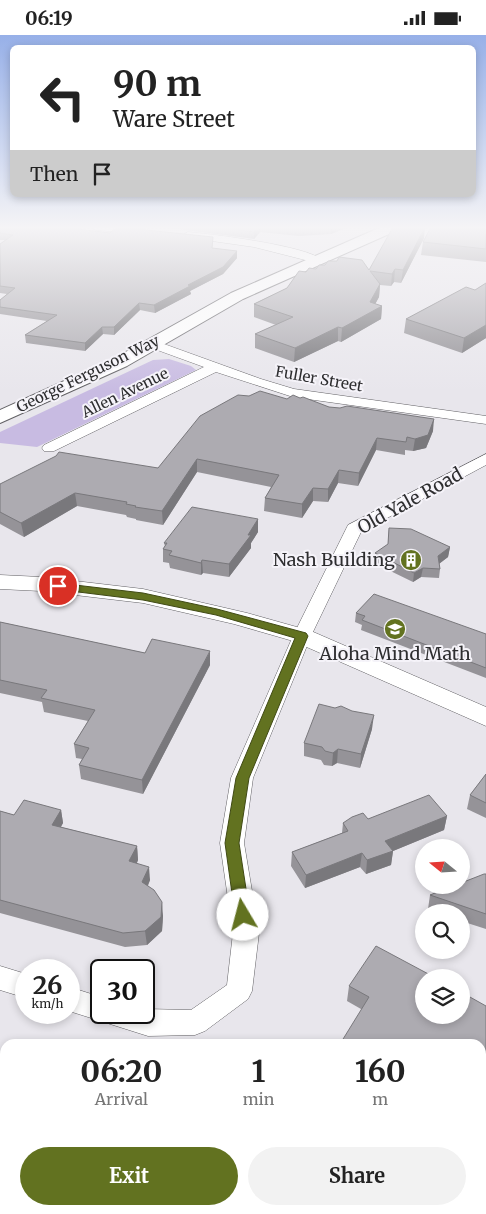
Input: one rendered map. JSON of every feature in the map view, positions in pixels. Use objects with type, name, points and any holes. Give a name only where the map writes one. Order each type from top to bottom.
[{"type":"main road","name":"George Ferguson Way","points":[[0,417],[120,361],[237,296],[268,282]]},
{"type":"street","name":"Fuller Street","points":[[153,344],[269,387],[293,393],[486,420]]},
{"type":"street","name":"Allen Avenue","points":[[49,448],[215,367]]},
{"type":"street","name":"Old Yale Road","points":[[155,1023],[195,1022],[239,991],[246,933],[232,843],[242,778],[302,636],[354,529],[486,459]]},
{"type":"street","points":[[0,582],[41,584],[143,596],[217,612],[302,636],[486,717]]},
{"type":"street","points":[[0,978],[15,983]]},
{"type":"shaded area","points":[[169,359],[191,366],[196,370],[37,447],[0,443],[0,432],[153,360]]},
{"type":"building","points":[[0,282],[194,282],[188,285],[190,286],[154,305],[139,303],[114,327],[102,327],[85,343],[25,335],[57,315],[0,307],[0,300],[15,288],[0,286]]},
{"type":"building","points":[[291,282],[378,282],[380,284],[370,302],[382,306],[342,328],[338,327],[295,348],[255,334],[293,317],[254,304],[287,288]]},
{"type":"building","points":[[486,283],[486,325],[464,338],[406,319],[466,287],[475,290]]},
{"type":"building","points":[[260,391],[287,399],[293,395],[300,398],[303,397],[329,407],[340,408],[347,406],[434,419],[428,435],[415,439],[407,437],[406,442],[377,438],[359,473],[339,470],[328,489],[313,488],[302,504],[265,498],[279,475],[197,459],[162,511],[135,507],[126,504],[127,502],[75,493],[21,523],[0,512],[0,484],[56,456],[59,452],[158,468],[200,416],[238,395],[249,396]]},
{"type":"building","points":[[192,507],[258,519],[248,535],[251,535],[229,564],[202,560],[201,563],[169,555],[172,551],[163,549],[167,543],[164,543]]},
{"type":"building","name":"Nash Building","points":[[389,528],[411,529],[450,547],[438,556],[440,569],[423,568],[414,573],[375,553],[388,544]]},
{"type":"building","points":[[374,594],[486,634],[486,668],[362,620],[365,616],[356,613]]},
{"type":"building","points":[[0,622],[145,653],[152,639],[210,651],[142,780],[79,765],[89,748],[74,744],[95,710],[41,698],[47,690],[0,680]]},
{"type":"building","points":[[319,704],[335,708],[341,706],[352,711],[374,715],[361,754],[338,749],[333,753],[325,751],[322,747],[304,743]]},
{"type":"building","points":[[486,774],[486,803],[470,795]]},
{"type":"building","points":[[429,795],[447,816],[385,841],[393,851],[367,860],[362,853],[306,875],[292,852],[348,831],[343,823],[352,817],[363,813],[368,819]]},
{"type":"building","points":[[24,800],[61,810],[52,825],[137,846],[129,861],[149,867],[142,882],[154,890],[162,902],[161,917],[145,931],[123,933],[0,900],[0,811],[14,815]]},
{"type":"building","points":[[486,874],[486,914],[470,909],[470,904],[457,904],[430,895],[470,894],[470,879]]},
{"type":"building","points":[[376,946],[419,969],[415,969],[415,1024],[470,1024],[470,997],[486,1006],[486,1039],[343,1039],[369,997],[349,986]]},
{"type":"place","name":"Nash Building","points":[[411,560]]},
{"type":"place","name":"Aloha Mind Math","points":[[395,629]]},
{"type":"route","points":[[58,586],[143,596],[217,612],[302,636],[242,778],[232,843],[243,915]]}]
